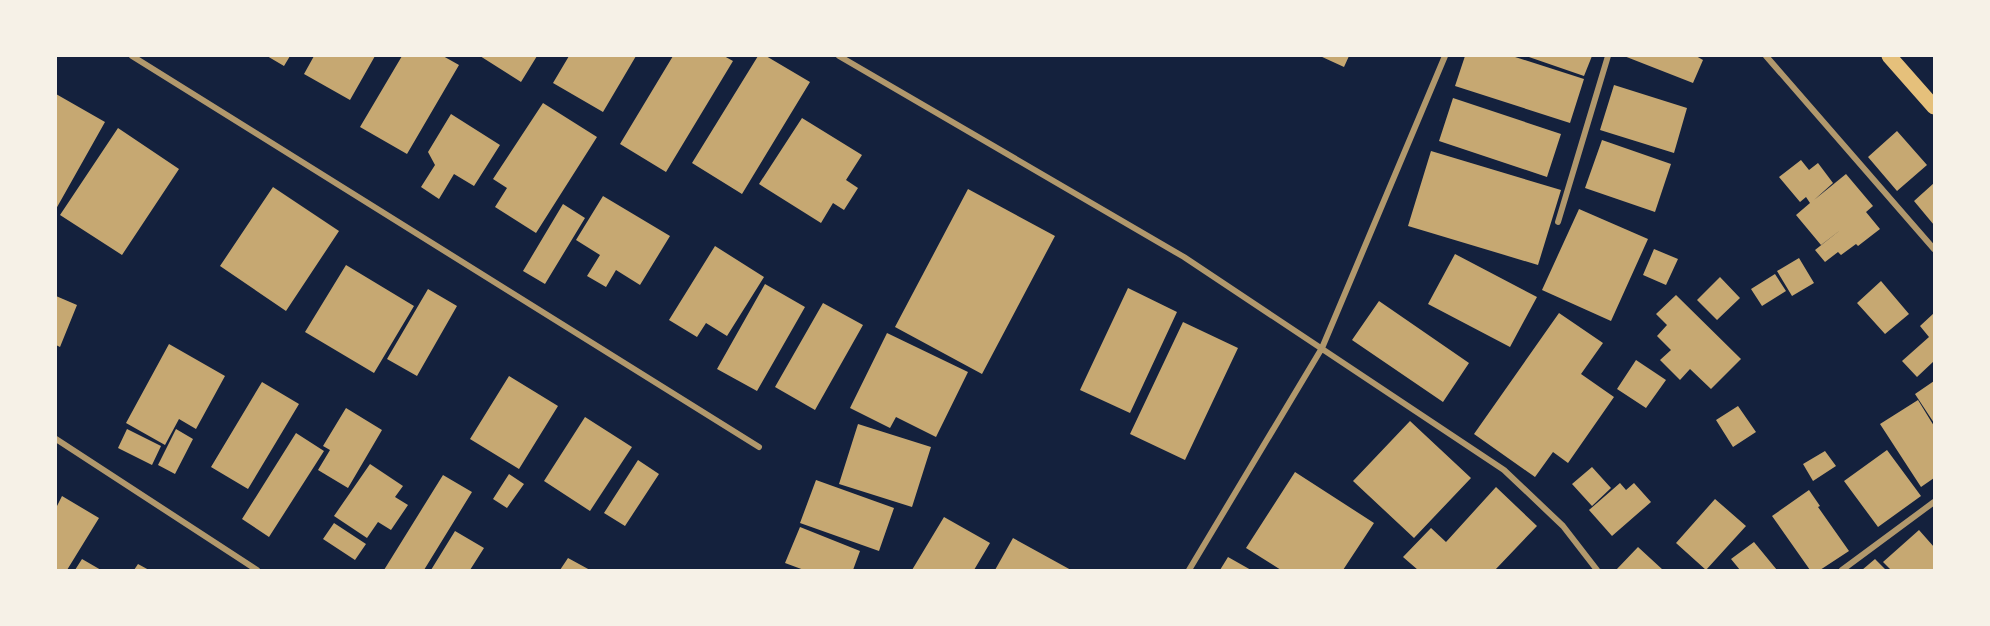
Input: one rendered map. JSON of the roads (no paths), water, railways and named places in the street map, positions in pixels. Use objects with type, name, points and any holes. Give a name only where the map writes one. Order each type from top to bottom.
[{"type":"main road","points":[[1889,56],[1935,107]]},
{"type":"street","points":[[132,56],[759,447]]},
{"type":"street","points":[[839,56],[1184,257],[1504,470],[1563,526],[1597,570]]},
{"type":"street","points":[[1189,570],[1322,348],[1445,56]]},
{"type":"street","points":[[1558,222],[1608,56]]},
{"type":"street","points":[[1766,56],[1935,249]]},
{"type":"street","points":[[56,440],[257,570]]},
{"type":"street","points":[[1842,570],[1935,502]]}]
